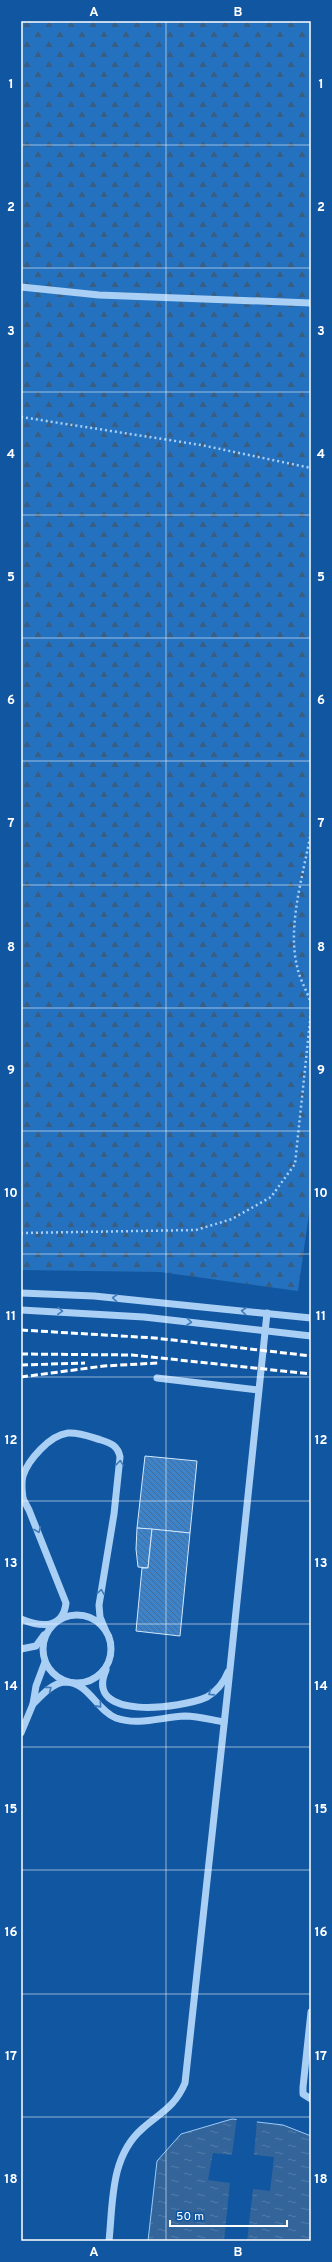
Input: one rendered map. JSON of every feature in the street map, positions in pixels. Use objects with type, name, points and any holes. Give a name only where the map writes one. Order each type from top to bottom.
[{"type":"lane","points":[[21,287],[99,295],[311,303]]},
{"type":"lane","points":[[21,1293],[94,1296],[311,1318]]},
{"type":"lane","points":[[21,1310],[144,1317],[311,1336]]},
{"type":"lane","points":[[108,2241],[115,2178],[120,2161],[128,2144],[141,2130],[170,2107],[180,2095],[185,2083],[231,1662],[266,1313]]},
{"type":"lane","points":[[157,1378],[258,1390]]},
{"type":"lane","points":[[21,1649],[36,1646],[65,1609],[64,1596],[22,1496],[22,1486],[26,1469],[44,1448],[60,1436],[68,1433],[86,1435],[112,1444],[119,1451],[120,1457],[114,1514],[99,1605],[100,1617],[111,1640],[112,1652],[102,1680],[107,1696],[122,1705],[148,1708],[188,1702],[207,1696],[222,1684],[231,1662]]},
{"type":"lane","points":[[21,1619],[39,1626],[55,1622],[64,1617],[75,1614],[86,1616],[97,1621],[105,1629]]},
{"type":"lane","points":[[48,1630],[43,1640],[42,1651],[45,1662],[50,1671],[58,1678],[85,1689],[107,1713],[125,1720],[150,1721],[186,1716],[224,1722]]},
{"type":"lane","points":[[21,1733],[33,1704],[36,1686],[45,1662]]},
{"type":"lane","points":[[33,1704],[54,1686],[68,1683],[80,1684],[92,1680],[102,1674],[108,1664]]},
{"type":"lane","points":[[311,2012],[303,2094],[311,2099]]},
{"type":"path","points":[[21,417],[201,445],[311,468]]},
{"type":"path","points":[[311,832],[294,925],[294,946],[297,967],[311,1003]]},
{"type":"path","points":[[21,1233],[196,1230],[232,1219],[271,1196],[295,1164],[311,1012]]},
{"type":"green space","points":[[21,21],[311,21],[311,1199],[298,1291],[160,1272],[21,1270]]},
{"type":"water","points":[[232,2119],[283,2125],[311,2136],[311,2241],[148,2241],[157,2161],[181,2134]]},
{"type":"pier","points":[[237,2117],[257,2120],[254,2155],[274,2157],[270,2191],[253,2189],[247,2241],[224,2241],[230,2183],[208,2180],[213,2153],[232,2155]]},
{"type":"building","points":[[145,1456],[197,1461],[190,1533],[137,1528]]},
{"type":"building","points":[[137,1528],[152,1529],[148,1568],[138,1567],[136,1549]]},
{"type":"building","points":[[152,1529],[190,1533],[180,1636],[136,1631],[142,1568],[148,1568]]},
{"type":"railway","points":[[21,1330],[155,1338],[311,1356]]},
{"type":"railway","points":[[21,1354],[132,1355],[311,1374]]},
{"type":"railway","points":[[21,1365],[85,1363]]},
{"type":"railway","points":[[21,1377],[104,1366],[158,1363]]}]
